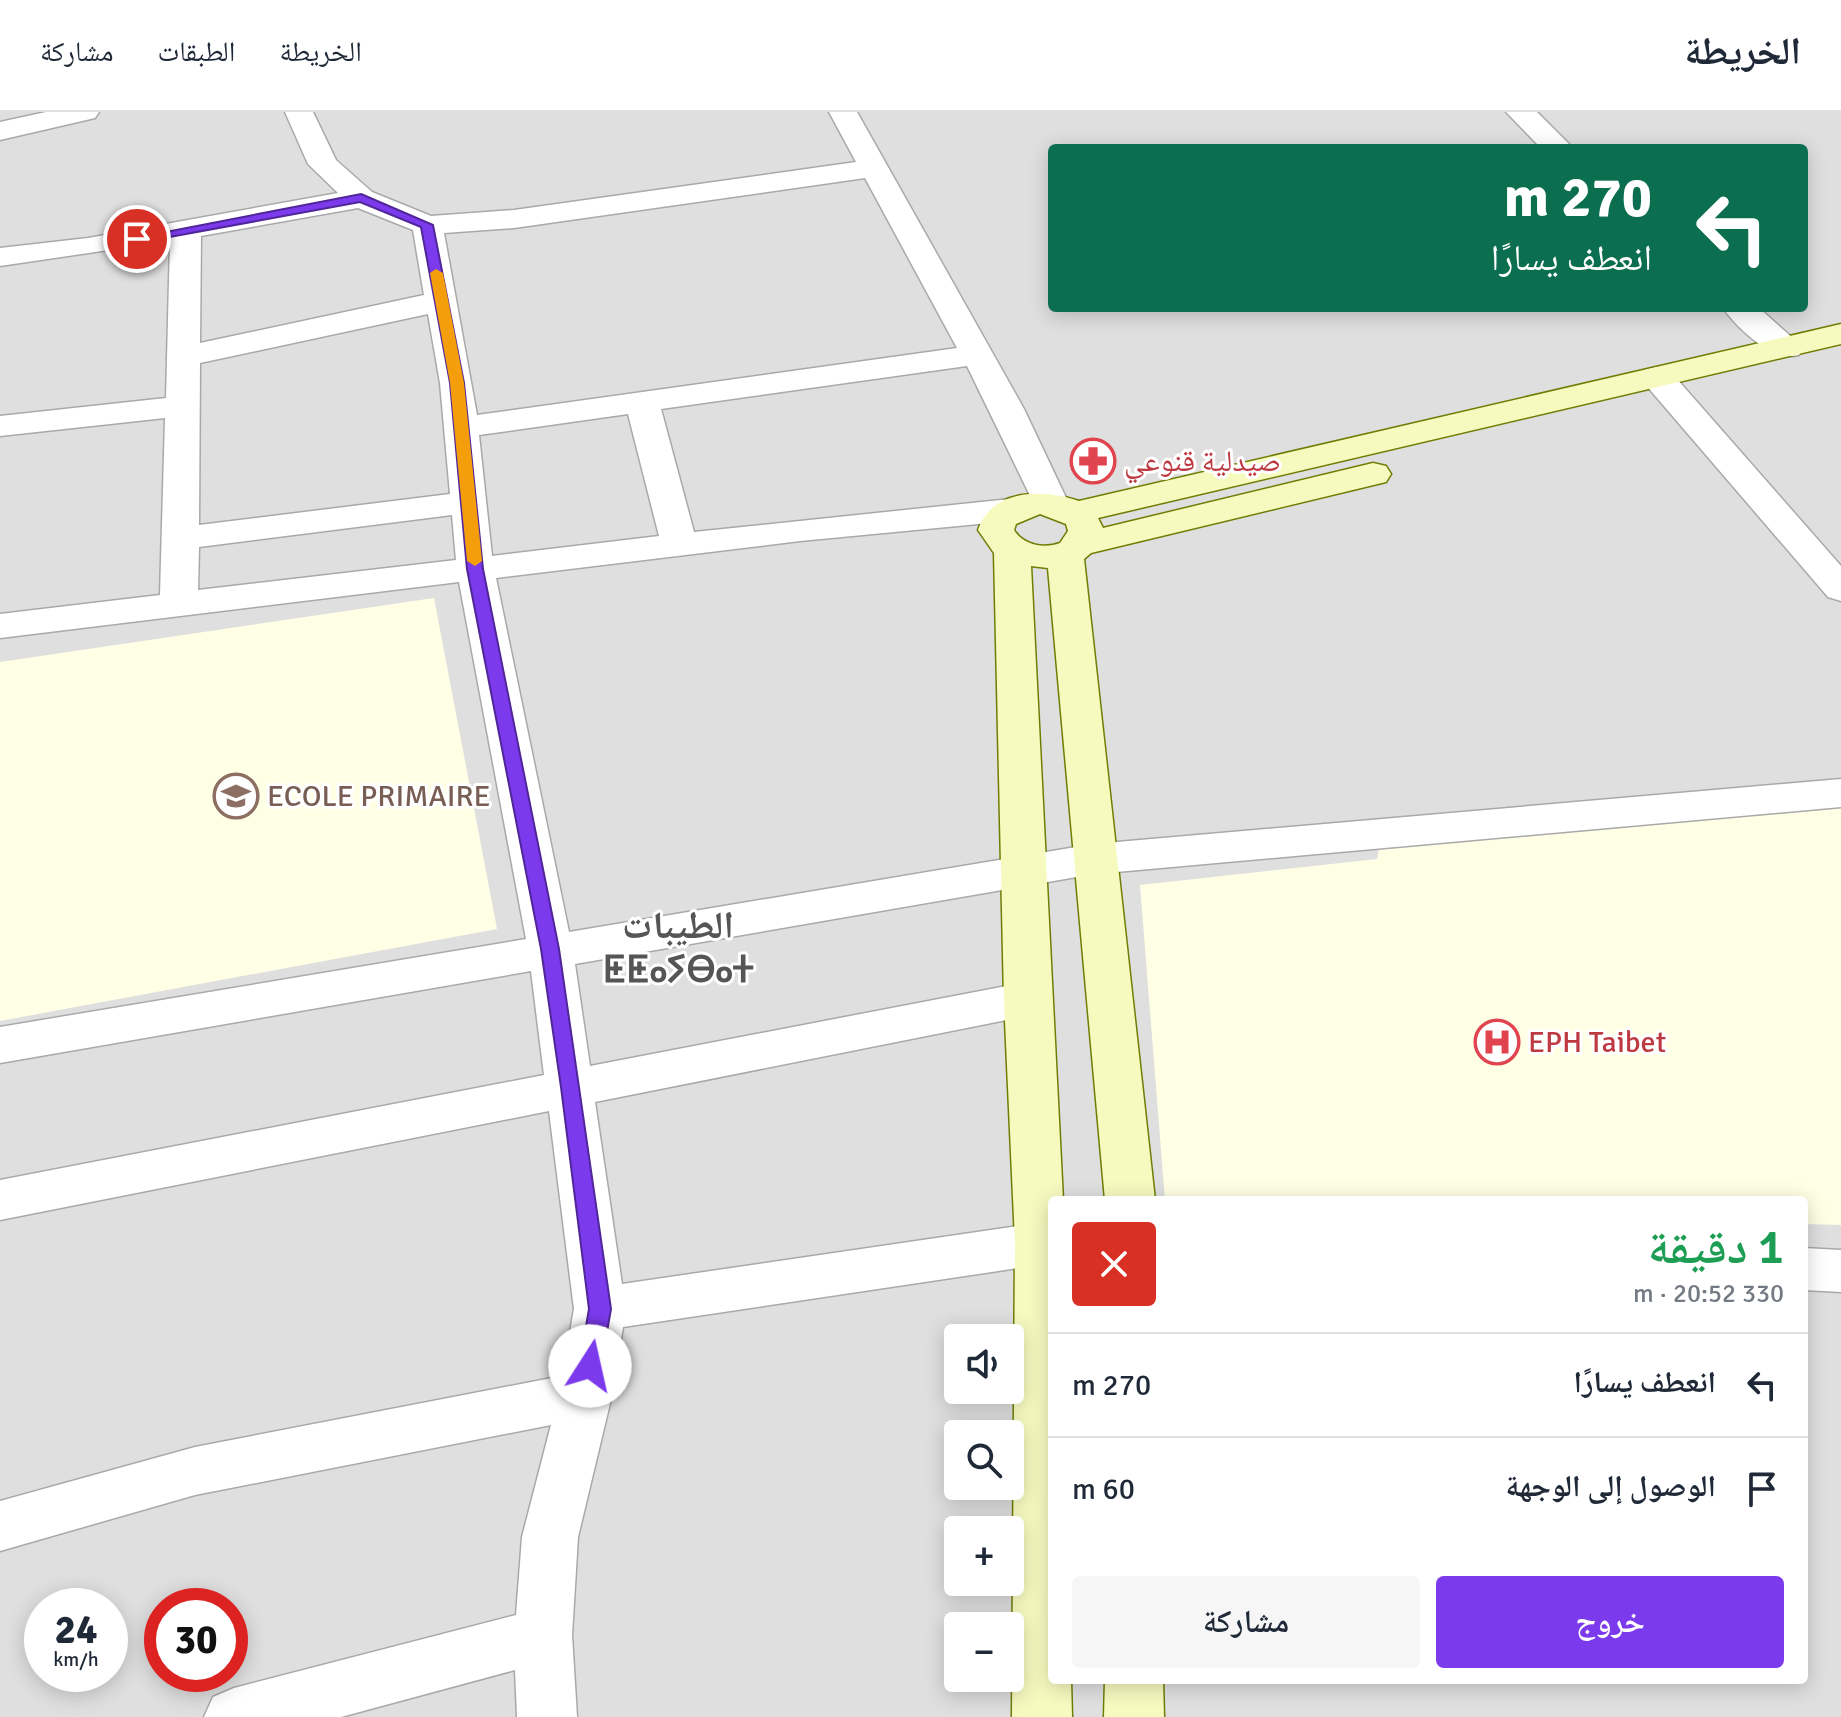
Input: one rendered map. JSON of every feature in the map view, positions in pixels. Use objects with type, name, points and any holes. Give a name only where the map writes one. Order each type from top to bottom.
[{"type":"main road","points":[[1042,1717],[1046,1242],[1027,999],[1011,530],[1029,504],[1067,529],[1277,498],[1780,358],[1841,334]]},
{"type":"main road","points":[[1780,358],[1841,359]]},
{"type":"main road","points":[[1011,530],[1038,557],[1067,529],[1253,471],[1667,388]]},
{"type":"main road","points":[[1253,471],[1277,498]]},
{"type":"main road","points":[[1067,529],[1078,707],[1130,1196]]},
{"type":"main road","points":[[1018,710],[1078,707]]},
{"type":"main road","points":[[1134,1684],[1134,1717]]},
{"type":"street","points":[[0,131],[85,112]]},
{"type":"street","points":[[299,112],[323,164],[361,198],[427,225],[514,219],[874,168]]},
{"type":"street","points":[[843,112],[1007,409],[1067,529]]},
{"type":"street","points":[[1520,112],[1554,144]]},
{"type":"street","points":[[0,257],[186,231],[361,198]]},
{"type":"street","points":[[427,225],[463,427],[475,569],[550,949],[600,1309],[585,1395],[550,1537],[543,1635],[547,1717]]},
{"type":"street","points":[[179,605],[186,231]]},
{"type":"street","points":[[183,357],[441,301]]},
{"type":"street","points":[[1742,312],[1780,358]]},
{"type":"street","points":[[463,427],[977,355]]},
{"type":"street","points":[[1667,388],[1841,589]]},
{"type":"street","points":[[642,402],[679,544]]},
{"type":"street","points":[[0,426],[182,406]]},
{"type":"street","points":[[180,538],[470,502]]},
{"type":"street","points":[[0,626],[679,544],[1011,530]]},
{"type":"street","points":[[0,1045],[550,949],[1094,859],[1841,793]]},
{"type":"street","points":[[0,1200],[1027,999]]},
{"type":"street","points":[[600,1309],[1046,1242]]},
{"type":"street","points":[[1808,1269],[1841,1271]]},
{"type":"street","points":[[0,1526],[195,1471],[585,1395]]},
{"type":"street","points":[[234,1717],[543,1635]]},
{"type":"shaded area","points":[[0,112],[1841,112],[1841,1717],[0,1717]]},
{"type":"shaded area","name":"ECOLE PRIMAIRE","points":[[434,598],[497,929],[0,1021],[0,662]]},
{"type":"shaded area","name":"EPH Taibet","points":[[1841,804],[1841,1225],[1808,1224],[1808,1196],[1165,1196],[1140,885],[1377,859],[1380,846]]},
{"type":"slow traffic","points":[[436,273],[463,427],[475,561]]},
{"type":"place","name":"صيدلية قنوعي","points":[[1093,461]]},
{"type":"place","name":"ECOLE PRIMAIRE","points":[[236,796]]},
{"type":"place","name":"EPH Taibet","points":[[1497,1042]]},
{"type":"district","name":"الطيبات ⵟⵟⴰⵢⴱⴰⵜ","points":[[678,947]]},
{"type":"route","points":[[137,239],[361,198],[427,225],[457,383],[475,569],[550,949],[571,1087],[600,1309],[590,1366]]}]
